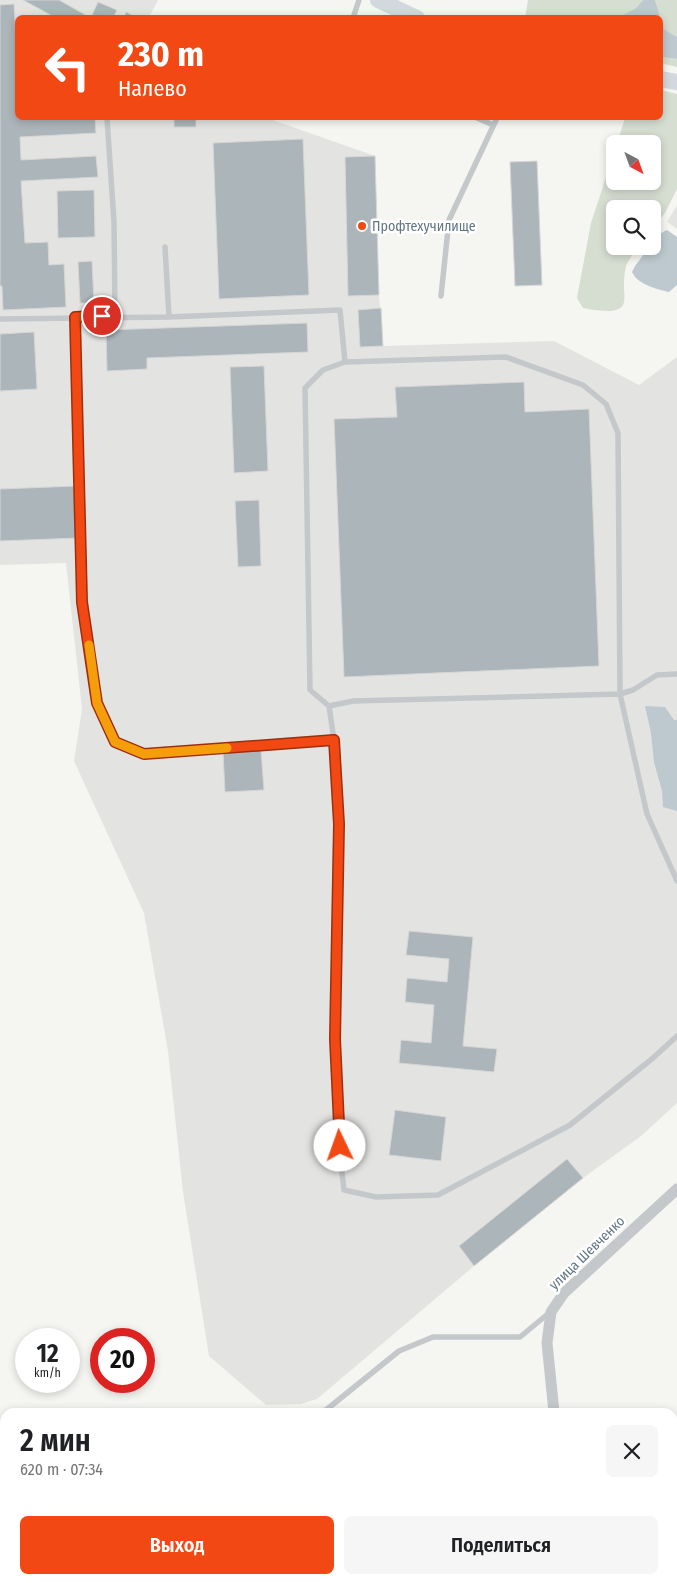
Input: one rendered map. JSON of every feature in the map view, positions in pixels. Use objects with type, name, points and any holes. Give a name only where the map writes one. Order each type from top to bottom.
[{"type":"street","points":[[378,0],[410,15]]},
{"type":"street","points":[[663,80],[677,82]]},
{"type":"street","name":"улица Шевченко","points":[[554,1408],[548,1343],[550,1312],[564,1293],[677,1189]]},
{"type":"lane","points":[[354,15],[358,0]]},
{"type":"lane","points":[[107,120],[114,222],[115,316]]},
{"type":"lane","points":[[482,120],[493,125]]},
{"type":"lane","points":[[441,296],[449,220],[496,120]]},
{"type":"lane","points":[[165,248],[169,317]]},
{"type":"lane","points":[[0,319],[115,316],[169,317],[340,310],[344,362]]},
{"type":"lane","points":[[75,317],[82,602],[97,703],[115,742],[144,754],[334,740]]},
{"type":"lane","points":[[677,881],[648,814],[620,694],[618,433],[606,404],[583,385],[506,358],[344,362],[324,370],[305,388],[310,690],[329,706],[334,740],[339,824],[335,1039],[340,1164],[344,1190],[376,1196],[438,1195],[570,1124],[677,1036]]},
{"type":"lane","points":[[329,706],[353,701],[620,694],[633,690],[657,675],[677,674]]},
{"type":"lane","points":[[328,1408],[399,1350],[433,1337],[520,1338],[550,1312]]},
{"type":"shaded area","points":[[0,0],[158,0],[150,15],[15,15],[15,120],[273,120],[375,156],[379,295],[383,346],[554,341],[639,385],[677,357],[677,1103],[641,1136],[583,1178],[474,1266],[317,1399],[301,1404],[266,1405],[209,1356],[183,1192],[168,1051],[144,913],[74,761],[82,709],[66,563],[0,565]]},
{"type":"shaded area","points":[[528,0],[643,0],[636,8],[623,15],[526,15]]},
{"type":"shaded area","points":[[643,0],[655,0],[660,15],[623,15],[636,8]]},
{"type":"shaded area","points":[[655,0],[677,0],[677,37],[664,29],[663,15],[660,15]]},
{"type":"shaded area","points":[[663,26],[664,29],[677,37],[677,59],[663,57]]},
{"type":"shaded area","points":[[663,57],[677,59],[677,67],[663,64]]},
{"type":"shaded area","points":[[663,91],[677,94],[677,189],[665,213],[661,218],[661,200],[606,200],[606,255],[633,255],[626,266],[623,305],[616,310],[583,308],[577,298],[591,223],[606,177],[606,190],[661,190],[661,135],[620,135],[624,120],[663,120]]},
{"type":"shaded area","points":[[677,205],[677,229],[667,222]]},
{"type":"shaded area","points":[[667,230],[677,237],[677,285],[669,292],[643,283],[632,272],[643,255],[661,255],[662,232]]},
{"type":"shaded area","points":[[645,706],[665,707],[674,720],[677,720],[677,811],[663,807],[662,791],[654,762],[651,733]]},
{"type":"building","points":[[23,0],[59,0],[86,15],[50,15]]},
{"type":"building","points":[[98,2],[117,10],[114,15],[92,15]]},
{"type":"building","points":[[14,4],[15,120],[95,120],[96,133],[20,137],[21,160],[96,156],[98,177],[21,181],[25,243],[48,242],[49,265],[64,264],[66,307],[3,310],[2,286],[0,286],[0,5]]},
{"type":"building","points":[[174,120],[196,120],[196,127],[174,127]]},
{"type":"building","points":[[303,139],[309,295],[219,299],[213,143]]},
{"type":"building","name":"Профтехучилище","points":[[375,156],[379,295],[348,296],[345,157]]},
{"type":"building","points":[[537,161],[542,285],[515,286],[510,162]]},
{"type":"building","points":[[94,190],[95,237],[58,238],[57,191]]},
{"type":"building","points":[[92,261],[94,303],[80,303],[78,262]]},
{"type":"building","points":[[381,308],[383,346],[360,347],[358,310]]},
{"type":"building","points":[[307,323],[308,352],[147,358],[147,369],[107,371],[106,330]]},
{"type":"building","points":[[34,332],[37,389],[0,391],[0,334]]},
{"type":"building","points":[[264,366],[268,471],[234,473],[230,367]]},
{"type":"building","points":[[524,382],[525,412],[589,409],[599,666],[344,677],[334,419],[397,417],[395,387]]},
{"type":"building","points":[[76,486],[78,538],[0,541],[0,489]]},
{"type":"building","points":[[259,500],[261,566],[238,567],[235,501]]},
{"type":"building","points":[[261,750],[264,790],[225,792],[223,752]]},
{"type":"building","points":[[409,931],[473,937],[463,1046],[497,1049],[494,1072],[399,1063],[401,1040],[431,1043],[434,1005],[405,1002],[407,978],[447,982],[449,959],[406,955]]},
{"type":"building","points":[[395,1110],[446,1117],[441,1161],[389,1155]]},
{"type":"building","points":[[567,1159],[583,1178],[474,1266],[459,1246]]},
{"type":"slow traffic","points":[[89,645],[97,703],[115,742],[144,754],[227,748]]},
{"type":"place","name":"Профтехучилище","points":[[362,226]]},
{"type":"route","points":[[102,316],[75,317],[82,602],[97,703],[115,742],[144,754],[334,740],[339,824],[335,1039],[340,1146]]}]
